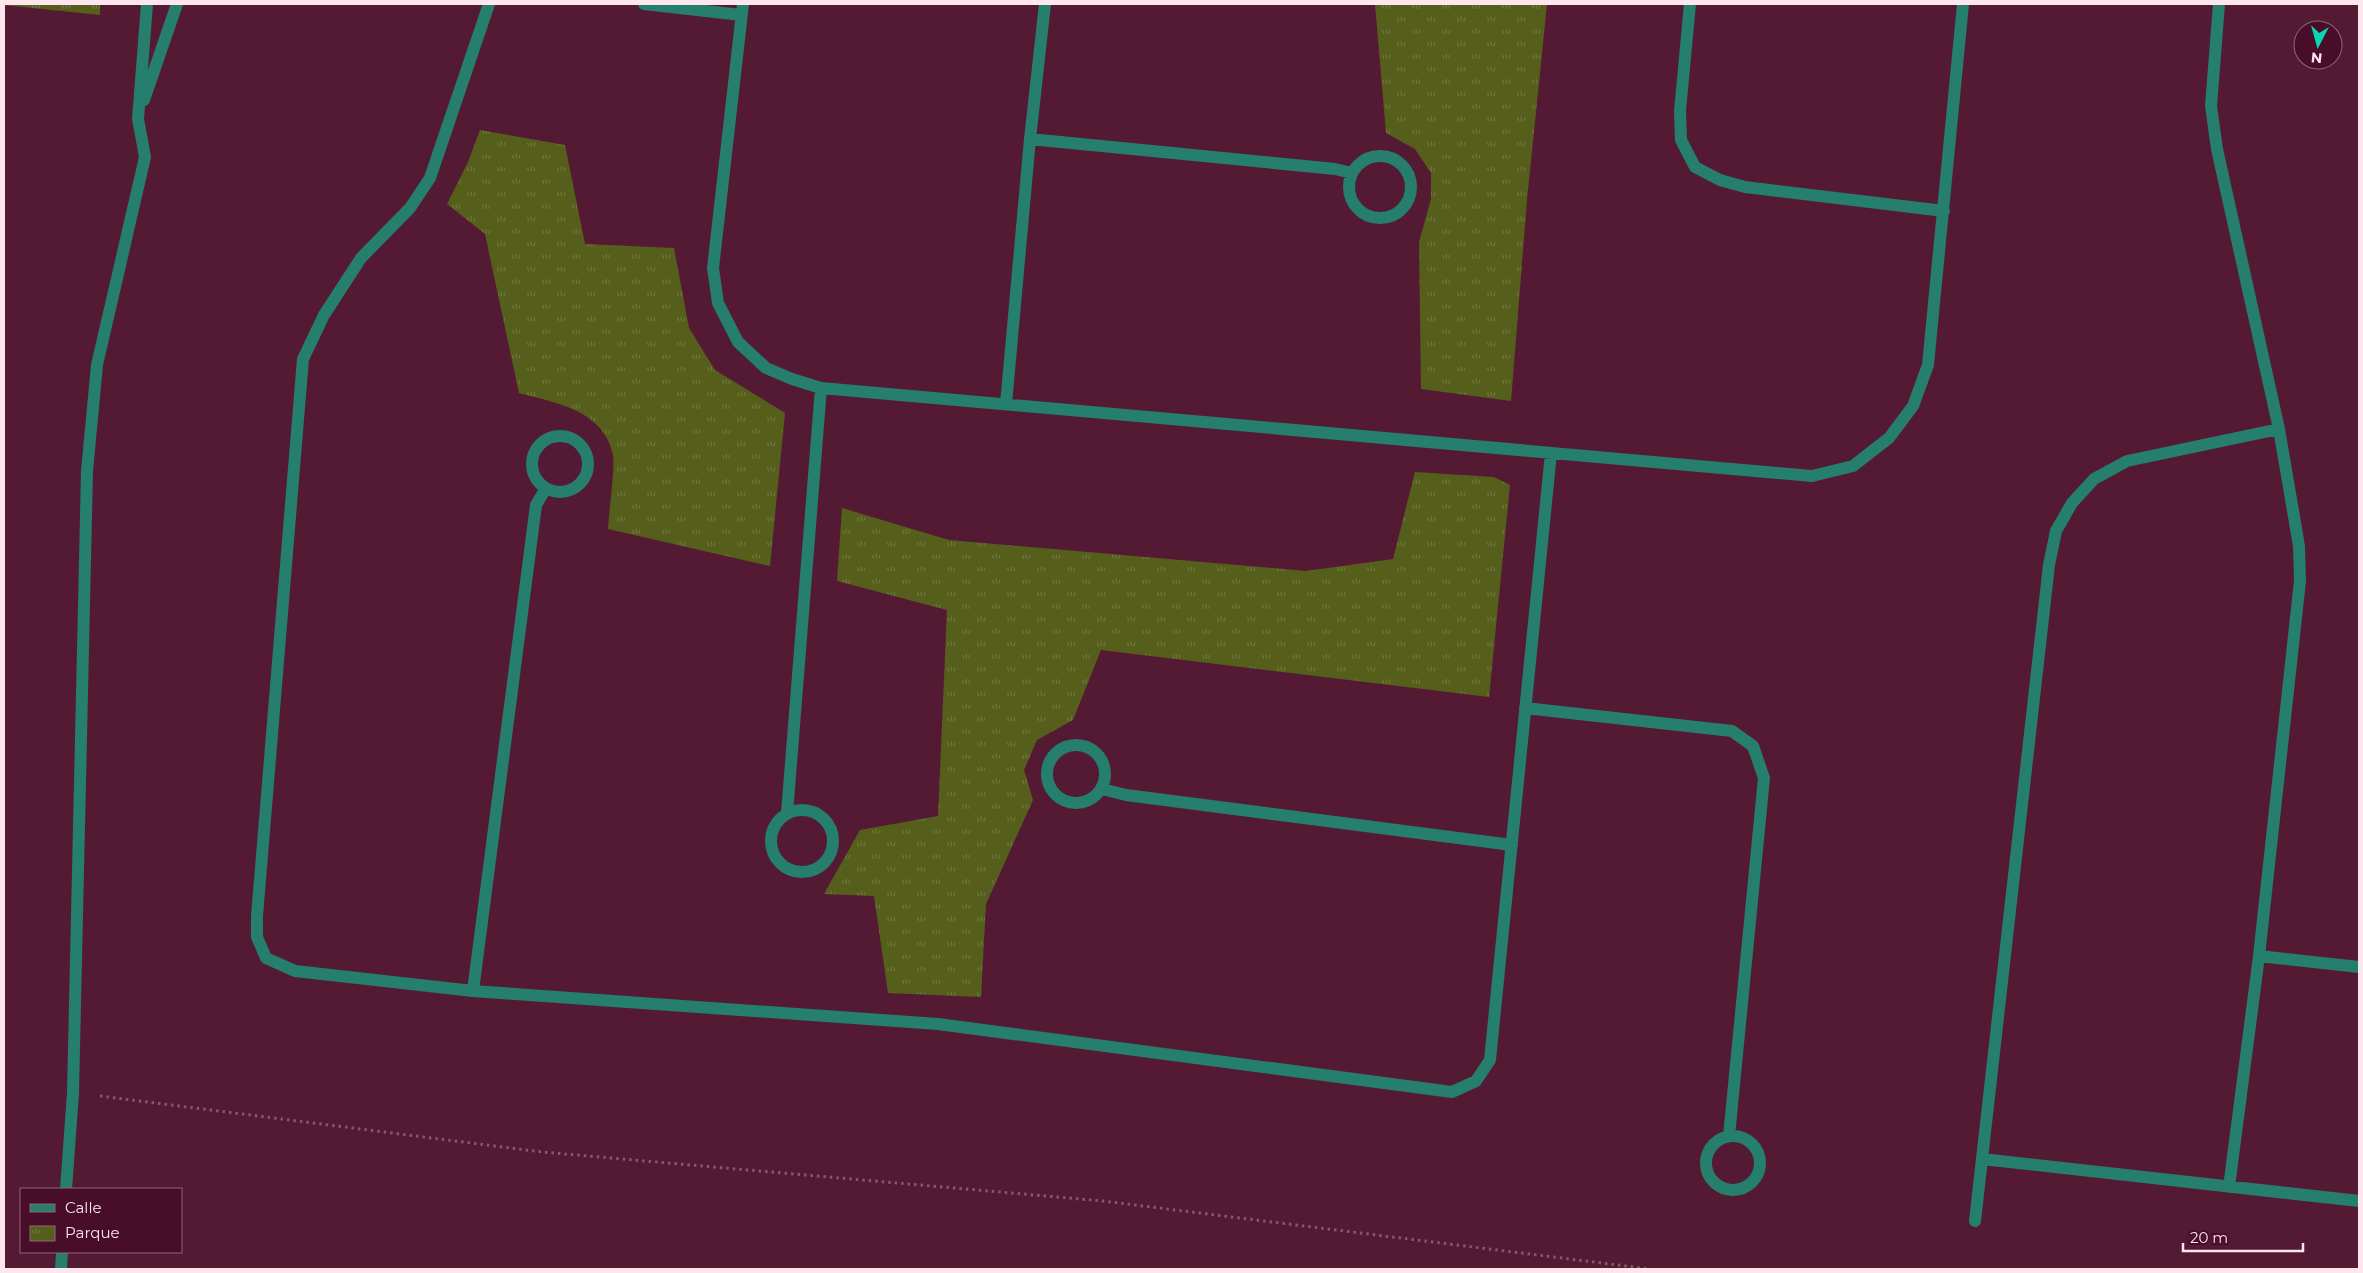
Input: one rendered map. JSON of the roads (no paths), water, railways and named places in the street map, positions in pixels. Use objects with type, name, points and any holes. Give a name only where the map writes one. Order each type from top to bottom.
[{"type":"street","points":[[66,1188],[73,1093],[88,471],[97,366],[145,157],[138,119],[147,4]]},
{"type":"street","points":[[138,119],[177,4]]},
{"type":"street","points":[[489,4],[430,178],[410,208],[361,258],[324,315],[303,358],[256,936],[266,958],[295,971],[473,991],[938,1024],[1452,1092],[1476,1081],[1490,1060],[1551,453]]},
{"type":"street","points":[[644,4],[742,9],[713,268],[718,303],[738,342],[766,368],[792,379],[821,388],[1812,476],[1853,466],[1889,438],[1913,406],[1928,365],[1963,4]]},
{"type":"street","points":[[1006,404],[1030,139],[1045,4]]},
{"type":"street","points":[[1690,4],[1680,121],[1681,140],[1695,167],[1720,180],[1745,187],[1944,211]]},
{"type":"street","points":[[2219,4],[2211,106],[2217,149],[2279,429],[2299,546],[2300,581],[2259,956],[2229,1186]]},
{"type":"street","points":[[1030,139],[1335,169],[1352,173]]},
{"type":"street","points":[[1375,156],[1390,157],[1403,165],[1410,177],[1412,190],[1408,202],[1399,212],[1388,217],[1375,217],[1362,212],[1353,201],[1349,187],[1352,173],[1361,162],[1375,156]]},
{"type":"street","points":[[786,814],[800,810],[813,811],[824,818],[831,829],[833,842],[829,857],[818,868],[804,872],[788,869],[776,859],[771,847],[771,834],[776,822],[786,814],[821,388]]},
{"type":"street","points":[[1975,1220],[2049,565],[2056,531],[2072,503],[2094,479],[2127,461],[2279,429]]},
{"type":"street","points":[[560,436],[573,439],[584,449],[588,460],[586,472],[580,483],[570,490],[557,491],[546,488],[537,480],[532,470],[532,459],[536,448],[547,439],[560,436]]},
{"type":"street","points":[[473,991],[536,505],[546,488]]},
{"type":"street","points":[[1525,708],[1732,731],[1753,746],[1764,778],[1729,1136]]},
{"type":"street","points":[[1079,745],[1091,749],[1100,756],[1104,767],[1106,778],[1102,789],[1092,800],[1077,804],[1063,800],[1051,791],[1046,777],[1048,763],[1055,752],[1067,746],[1079,745]]},
{"type":"street","points":[[1102,789],[1126,795],[1512,845]]},
{"type":"street","points":[[2259,956],[2359,967]]},
{"type":"street","points":[[1729,1136],[1741,1137],[1751,1143],[1758,1152],[1760,1164],[1757,1176],[1749,1185],[1738,1190],[1725,1189],[1714,1182],[1707,1172],[1706,1160],[1710,1149],[1718,1141],[1729,1136]]},
{"type":"street","points":[[1982,1159],[2359,1201]]},
{"type":"street","points":[[61,1269],[62,1253]]}]
